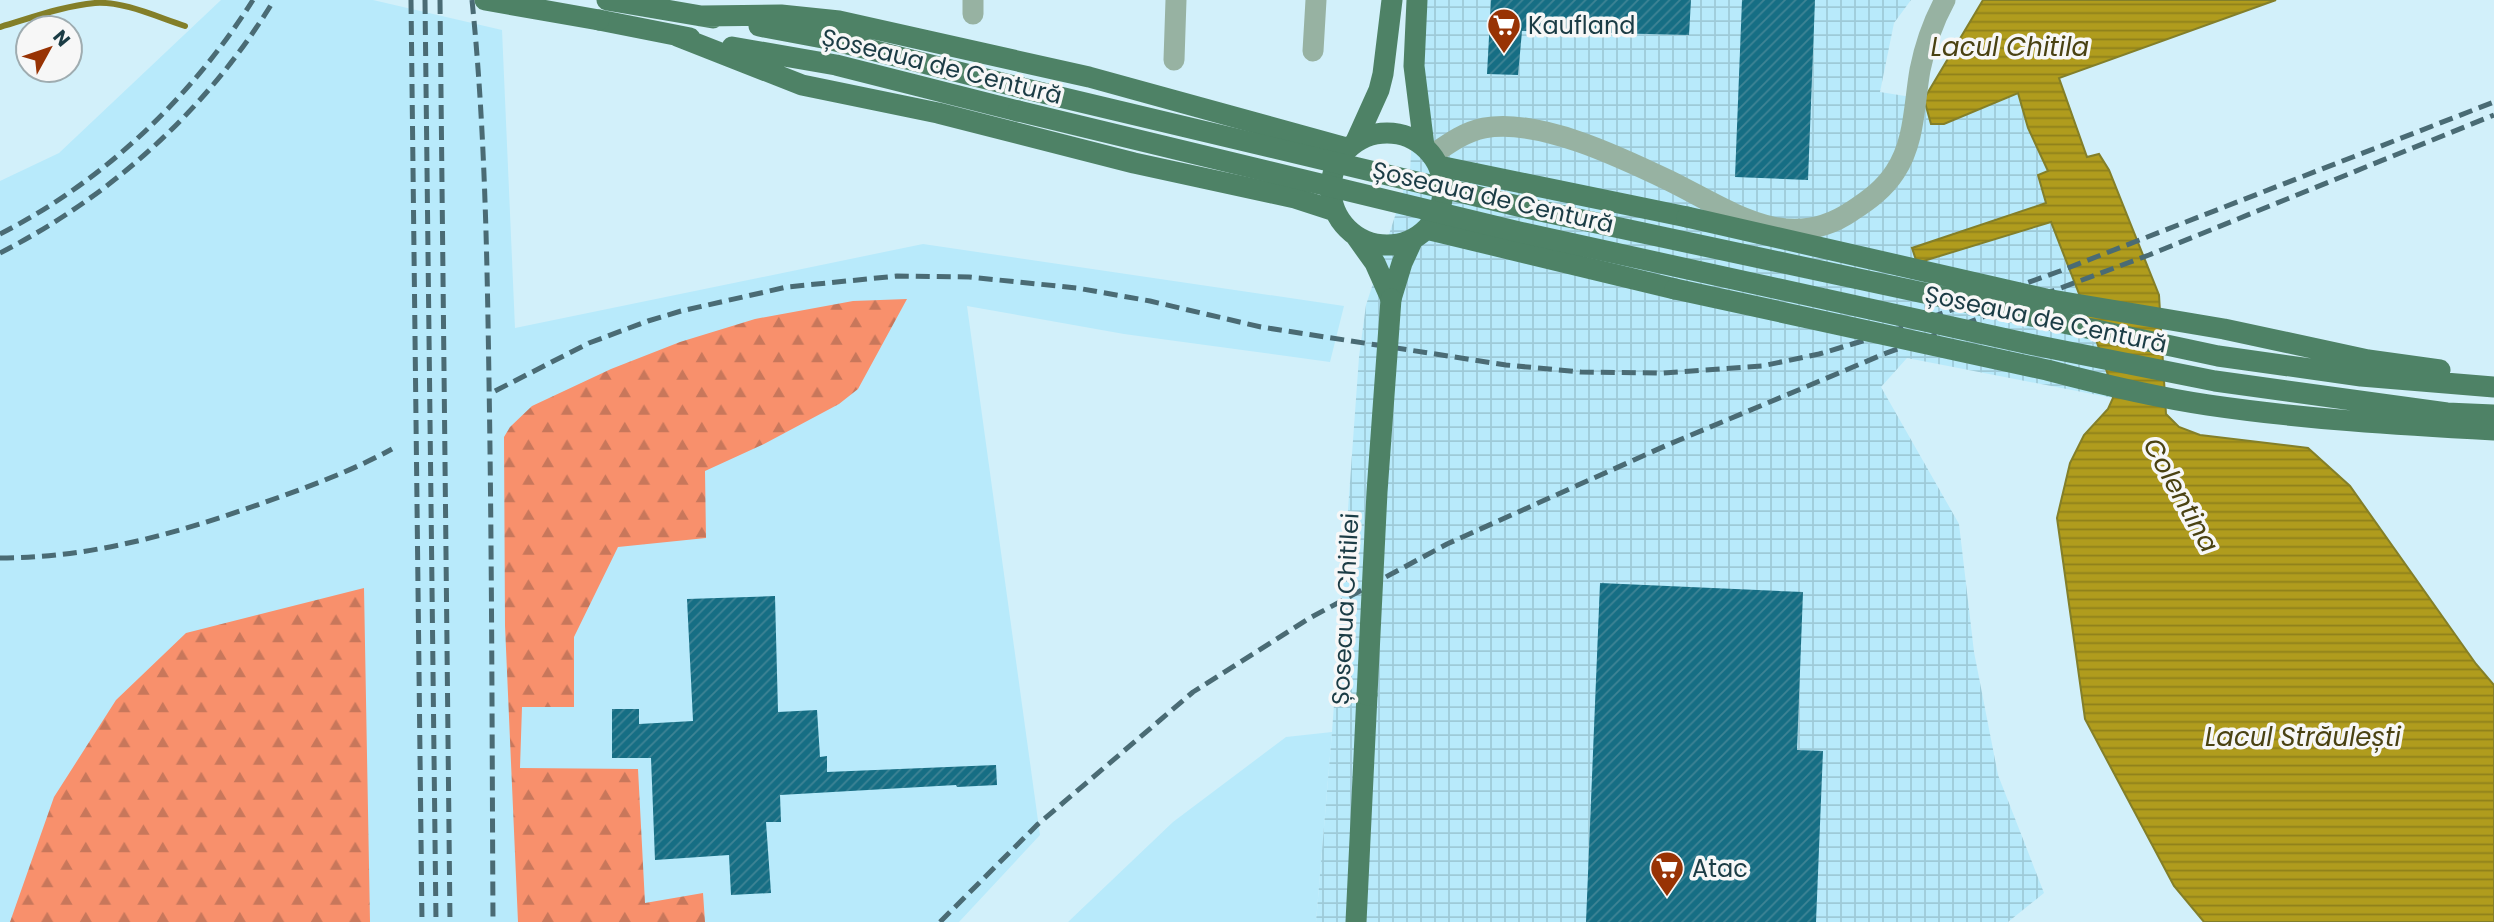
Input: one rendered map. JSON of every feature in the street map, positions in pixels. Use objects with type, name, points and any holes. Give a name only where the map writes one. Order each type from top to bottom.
[{"type":"main road","name":"Șoseaua de Centură","points":[[485,0],[836,65],[1519,232],[2034,345],[2215,381],[2448,413],[2494,415]]},
{"type":"main road","name":"Șoseaua de Centură","points":[[607,0],[828,39],[1522,207],[2218,356],[2361,376],[2494,387]]},
{"type":"main road","points":[[1392,0],[1379,90],[1352,145],[1336,164],[1331,182],[1332,202],[1346,228],[1376,244],[1389,245],[1419,234],[2205,405],[2328,420],[2494,430]]},
{"type":"main road","points":[[1417,0],[1417,101],[1432,156],[1443,179],[1440,206],[1419,234]]},
{"type":"main road","points":[[701,16],[780,15],[839,21],[1089,77],[1352,145],[1369,135],[1398,133],[1412,138],[1432,156],[2046,299],[2224,329],[2368,359],[2435,369],[2494,373]]},
{"type":"main road","points":[[677,36],[802,85],[938,113],[1134,163],[1295,198],[1335,211]]},
{"type":"main road","name":"Șoseaua Chitilei","points":[[1356,922],[1377,492],[1391,299],[1402,263],[1419,234]]},
{"type":"main road","name":"Șoseaua Chitilei","points":[[1355,235],[1375,263],[1391,299]]},
{"type":"street","points":[[576,0],[576,26]]},
{"type":"street","points":[[1174,60],[1176,0]]},
{"type":"street","points":[[1313,51],[1316,0]]},
{"type":"street","points":[[1432,156],[1456,138],[1482,129],[1516,126],[1535,129],[1588,146],[1638,167],[1759,224],[1808,230],[1845,216],[1882,189],[1895,171],[1911,131],[1926,44],[1945,0]]},
{"type":"shaded area","points":[[221,0],[373,0],[502,30],[515,328],[923,244],[1344,306],[1330,362],[1124,334],[967,306],[1040,835],[959,922],[0,922],[0,181],[59,153]]},
{"type":"shaded area","points":[[1421,0],[1911,0],[1894,23],[1880,92],[1924,99],[1931,124],[1944,124],[2018,93],[2028,128],[2048,172],[2038,175],[2046,203],[1912,248],[1917,263],[2051,221],[2090,322],[2113,398],[1907,358],[1881,387],[1959,524],[1974,652],[1998,775],[2044,893],[2008,922],[1316,922],[1359,357],[1366,305],[1410,170]]},
{"type":"shaded area","points":[[1332,732],[1316,922],[1068,922],[1173,822],[1286,737]]},
{"type":"green space","points":[[907,299],[858,389],[839,404],[764,444],[705,471],[706,538],[618,547],[574,637],[574,707],[522,707],[520,768],[638,769],[645,903],[703,893],[705,922],[518,922],[505,626],[504,437],[510,427],[532,406],[611,369],[680,342],[755,319],[853,301]]},
{"type":"green space","points":[[364,588],[370,922],[10,922],[54,797],[116,700],[186,633]]},
{"type":"water","name":"Lacul Străulești","points":[[1983,0],[2276,0],[2059,78],[2087,157],[2099,154],[2109,170],[2159,295],[2166,414],[2179,427],[2200,435],[2308,448],[2350,486],[2476,664],[2494,685],[2494,922],[2204,922],[2174,886],[2085,719],[2057,518],[2070,463],[2084,435],[2108,409],[2113,398],[2090,322],[2051,222],[1917,263],[1912,248],[2046,203],[2038,175],[2048,171],[2028,128],[2018,93],[1944,124],[1931,124],[1924,99]]},
{"type":"building","name":"Kaufland","points":[[1491,0],[1691,0],[1689,35],[1522,31],[1518,75],[1487,74]]},
{"type":"building","points":[[1742,0],[1815,0],[1808,180],[1735,177]]},
{"type":"building","points":[[1600,583],[1803,592],[1797,750],[1823,751],[1816,922],[1586,922]]},
{"type":"building","points":[[775,596],[778,712],[817,710],[820,757],[827,756],[827,772],[996,765],[997,785],[780,795],[781,822],[766,822],[771,893],[731,895],[729,855],[655,860],[651,758],[612,758],[612,709],[639,709],[639,724],[693,721],[687,599]]},
{"type":"waterway","points":[[0,27],[95,3],[129,7],[185,26]]},
{"type":"railway","points":[[0,234],[75,189],[142,134],[202,70],[253,0]]},
{"type":"railway","points":[[0,253],[81,204],[155,146],[219,77],[274,0]]},
{"type":"railway","points":[[411,0],[422,922]]},
{"type":"railway","points":[[425,0],[436,922]]},
{"type":"railway","points":[[440,0],[450,922]]},
{"type":"railway","points":[[472,0],[483,143],[487,286],[493,922]]},
{"type":"railway","points":[[495,391],[589,343],[681,311],[787,287],[897,276],[969,277],[1077,288],[1150,301],[1261,327],[1506,365],[1581,372],[1663,373],[1762,366],[1819,354],[1876,337],[2060,271],[2494,102]]},
{"type":"railway","points":[[940,922],[1037,825],[1193,692],[1308,619],[1447,544],[1665,446],[1884,354],[2149,255],[2494,115]]},
{"type":"railway","points":[[0,558],[67,554],[164,534],[310,486],[392,449]]},
{"type":"place","name":"Kaufland","points":[[1504,55]]},
{"type":"place","name":"Atac","points":[[1667,898]]},
{"type":"water label","name":"Lacul Chitila","points":[[2010,47]]},
{"type":"water label","name":"Colentina","points":[[2181,495]]}]
